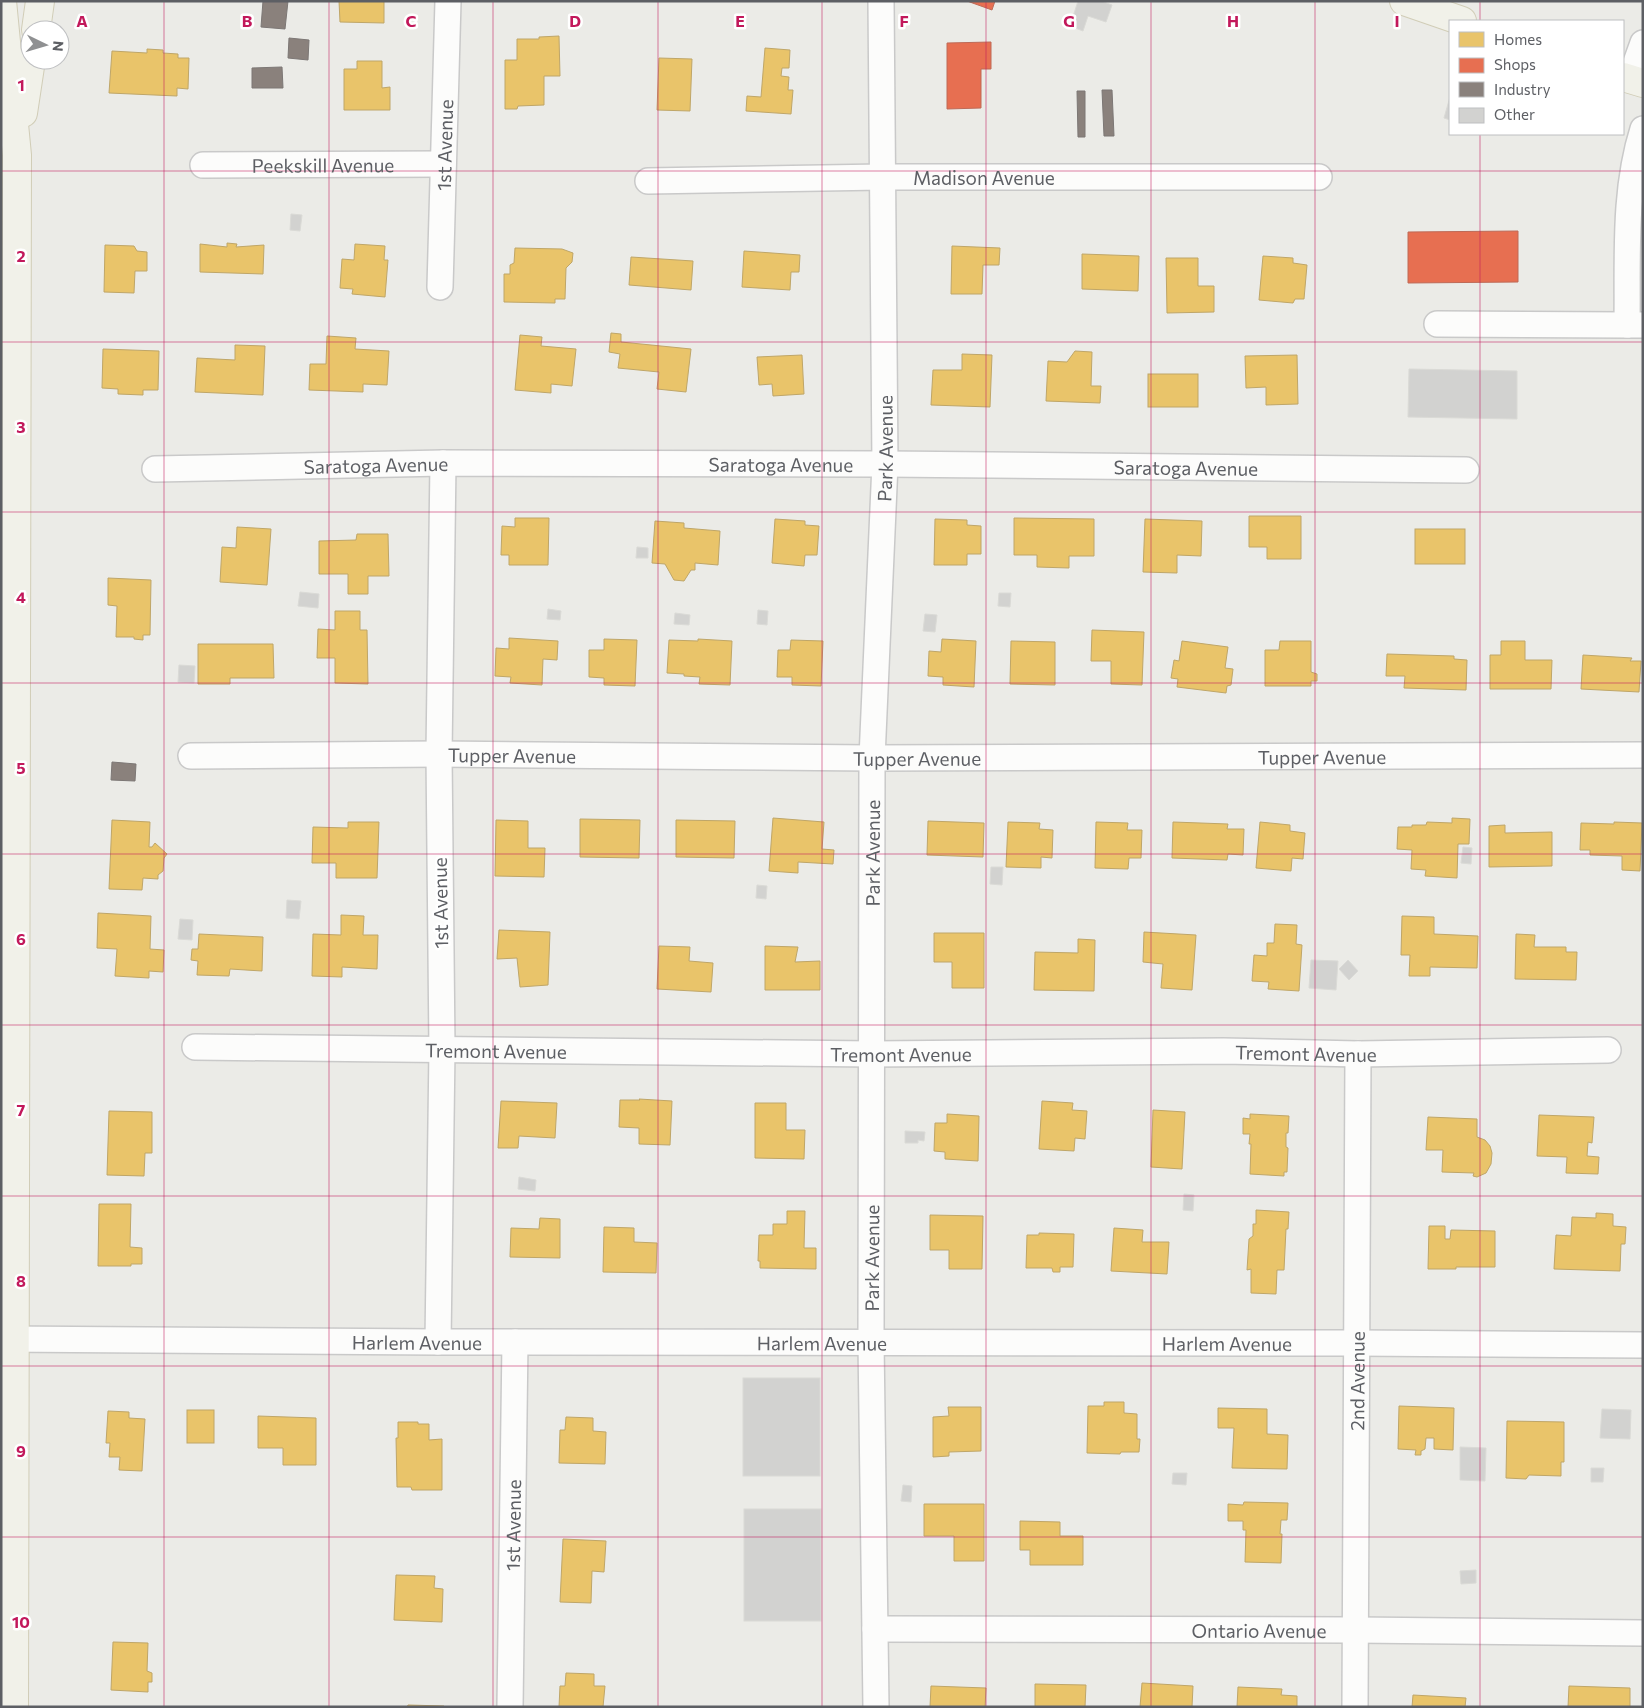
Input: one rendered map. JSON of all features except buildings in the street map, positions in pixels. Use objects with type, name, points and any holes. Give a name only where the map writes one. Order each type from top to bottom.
[{"type":"main road","points":[[2,1],[17,154],[8,1339],[14,1707]]},
{"type":"main road","points":[[37,20],[40,1]]},
{"type":"main road","points":[[1404,1],[1459,20]]},
{"type":"main road","points":[[17,154],[30,70]]},
{"type":"street","name":"1st Avenue","points":[[440,287],[448,1]]},
{"type":"street","name":"Park Avenue","points":[[876,1707],[871,1342],[872,758],[885,464],[881,1]]},
{"type":"street","points":[[1632,80],[1643,43]]},
{"type":"street","points":[[1437,324],[1635,325],[1629,207],[1633,171],[1643,129]]},
{"type":"street","name":"Peekskill Avenue","points":[[203,165],[443,164]]},
{"type":"street","name":"Madison Avenue","points":[[648,181],[882,177],[1319,177]]},
{"type":"street","name":"1st Avenue","points":[[438,1342],[442,1049],[439,754],[444,463]]},
{"type":"street","name":"Saratoga Avenue","points":[[155,469],[444,463],[885,464],[1466,470]]},
{"type":"street","name":"Tupper Avenue","points":[[190,756],[439,754],[872,758],[1643,755]]},
{"type":"street","name":"Tremont Avenue","points":[[194,1047],[872,1054],[1214,1051],[1358,1054],[1608,1050]]},
{"type":"street","name":"2nd Avenue","points":[[1355,1707],[1358,1054]]},
{"type":"street","name":"Harlem Avenue","points":[[8,1339],[1643,1345]]},
{"type":"street","name":"1st Avenue","points":[[510,1707],[515,1342]]},
{"type":"street","name":"Ontario Avenue","points":[[875,1629],[1356,1630],[1643,1633]]}]
